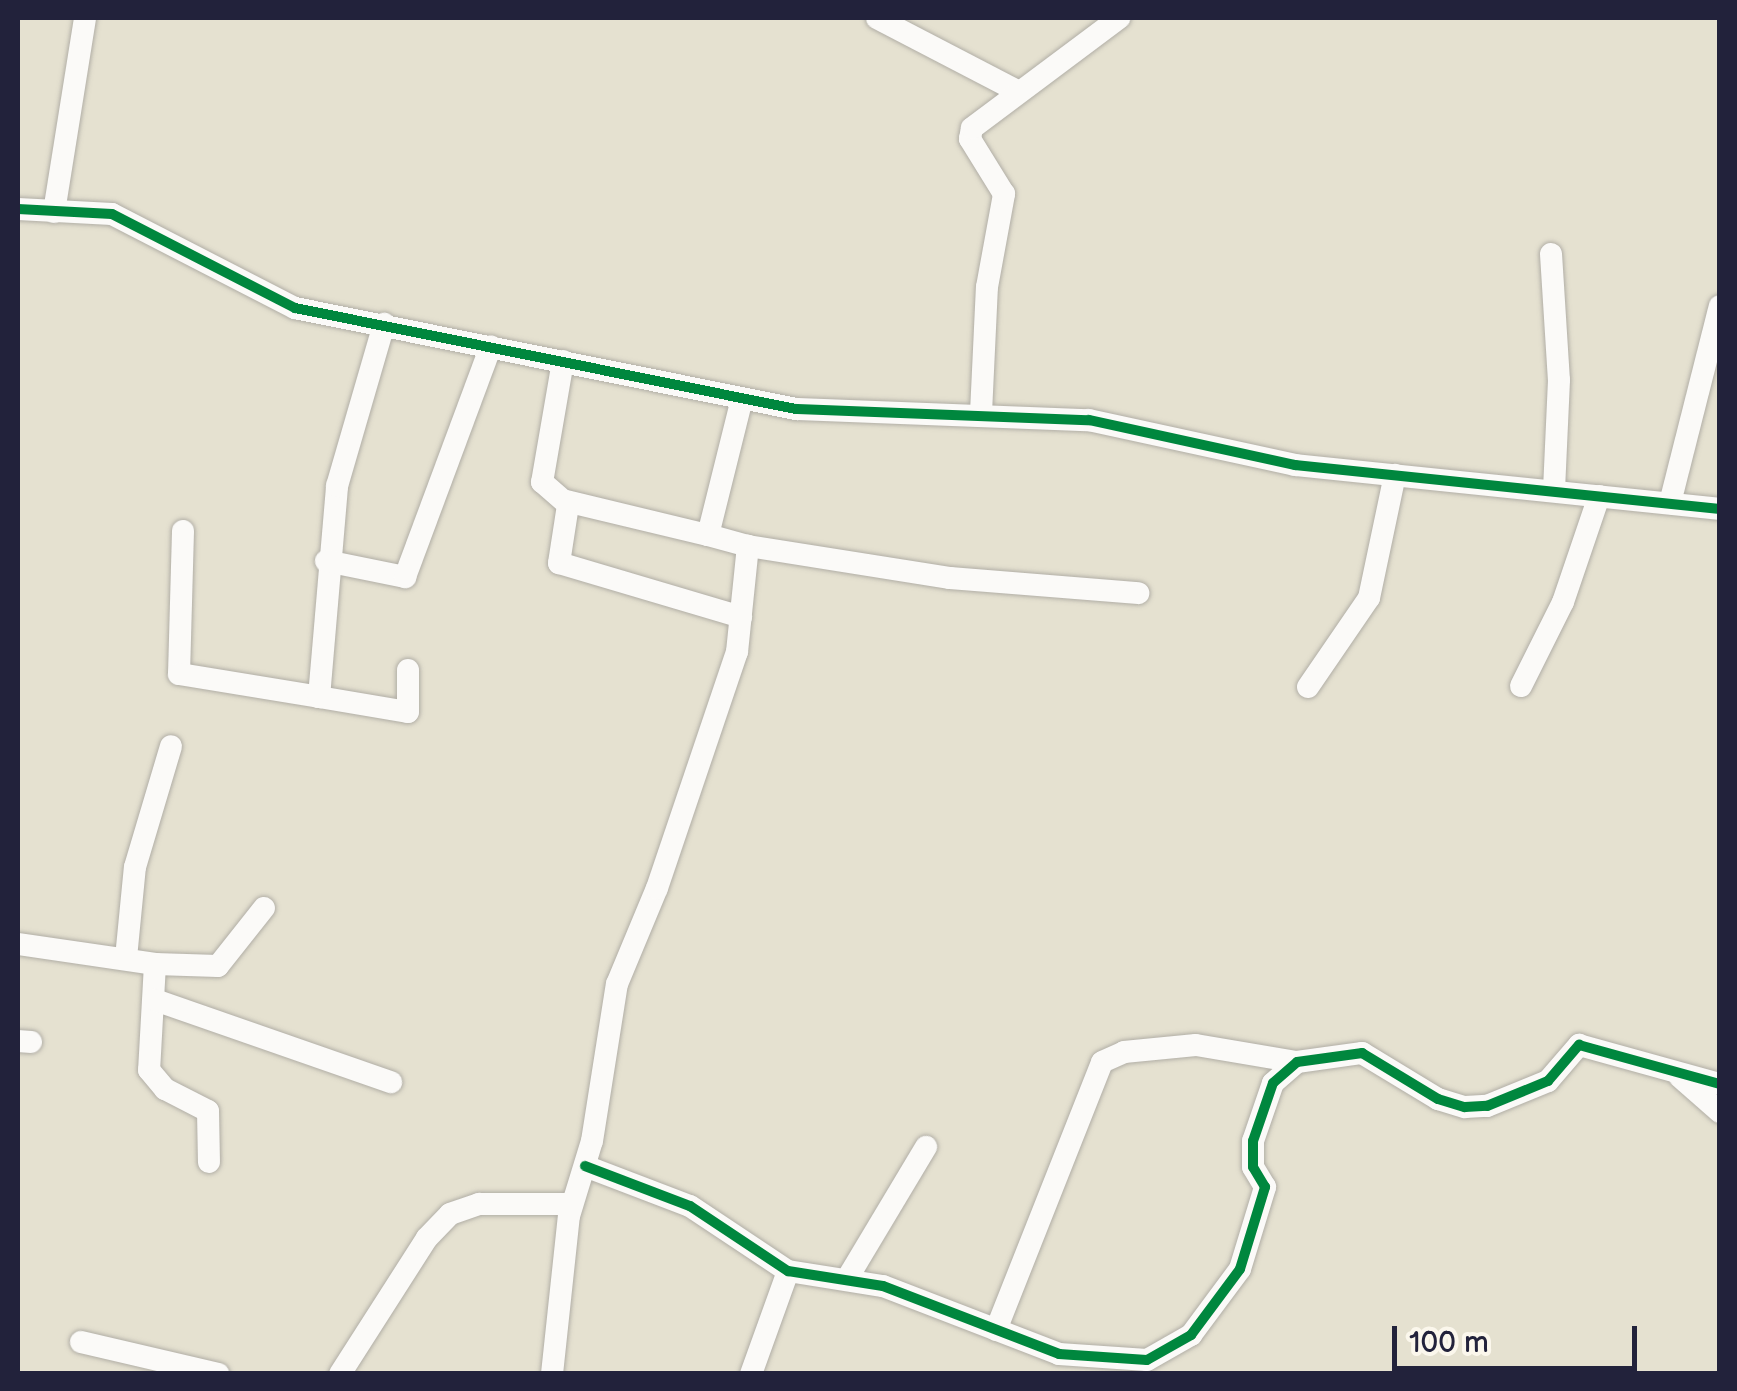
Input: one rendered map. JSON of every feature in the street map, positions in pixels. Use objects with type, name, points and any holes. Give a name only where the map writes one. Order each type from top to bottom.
[{"type":"street","points":[[54,212],[85,18]]},
{"type":"street","points":[[877,18],[1017,91]]},
{"type":"street","points":[[980,413],[986,287],[1004,194],[970,138],[978,119],[1119,18]]},
{"type":"street","points":[[18,210],[112,214],[268,298],[742,399],[844,413],[980,413],[1132,425],[1295,465],[1720,510]]},
{"type":"street","points":[[1551,254],[1560,380],[1554,491]]},
{"type":"street","points":[[1670,503],[1720,306]]},
{"type":"street","points":[[320,697],[326,561],[337,486],[384,324]]},
{"type":"street","points":[[326,561],[405,577],[491,346]]},
{"type":"street","points":[[563,362],[542,482],[566,501],[748,546],[950,578],[1138,593]]},
{"type":"street","points":[[708,535],[742,399]]},
{"type":"street","points":[[1308,687],[1369,598],[1395,475]]},
{"type":"street","points":[[1522,686],[1563,602],[1599,496]]},
{"type":"street","points":[[566,501],[561,566],[741,618]]},
{"type":"street","points":[[183,531],[178,674],[406,712],[408,670]]},
{"type":"street","points":[[552,1374],[572,1204],[585,1166],[617,984],[729,682],[741,618],[748,546]]},
{"type":"street","points":[[126,958],[135,866],[171,746]]},
{"type":"street","points":[[18,944],[154,964],[218,966],[264,908]]},
{"type":"street","points":[[154,964],[149,1070],[165,1089],[208,1111],[209,1162]]},
{"type":"street","points":[[154,1000],[391,1082]]},
{"type":"street","points":[[996,1330],[1102,1062],[1124,1052],[1196,1045],[1297,1062],[1362,1052],[1438,1099],[1466,1107],[1487,1106],[1548,1081],[1579,1046],[1720,1084]]},
{"type":"street","points":[[585,1166],[690,1206],[788,1271],[847,1279],[1059,1354],[1148,1360],[1191,1336],[1240,1269],[1265,1187],[1253,1167],[1253,1140],[1273,1083],[1297,1062]]},
{"type":"street","points":[[1677,1074],[1720,1112]]},
{"type":"street","points":[[847,1279],[926,1147]]},
{"type":"street","points":[[340,1374],[427,1238],[450,1214],[479,1204],[572,1204]]},
{"type":"street","points":[[752,1374],[788,1271]]},
{"type":"street","points":[[81,1342],[218,1374]]},
{"type":"cycle path","points":[[18,209],[112,214],[295,308],[796,409],[1089,420],[1295,465],[1720,509]]},
{"type":"cycle path","points":[[585,1166],[690,1206],[788,1271],[883,1286],[1059,1354],[1147,1360],[1191,1335],[1240,1269],[1265,1187],[1253,1167],[1253,1141],[1273,1083],[1297,1062],[1362,1053],[1438,1099],[1465,1107],[1487,1106],[1548,1081],[1579,1045],[1720,1084]]}]
